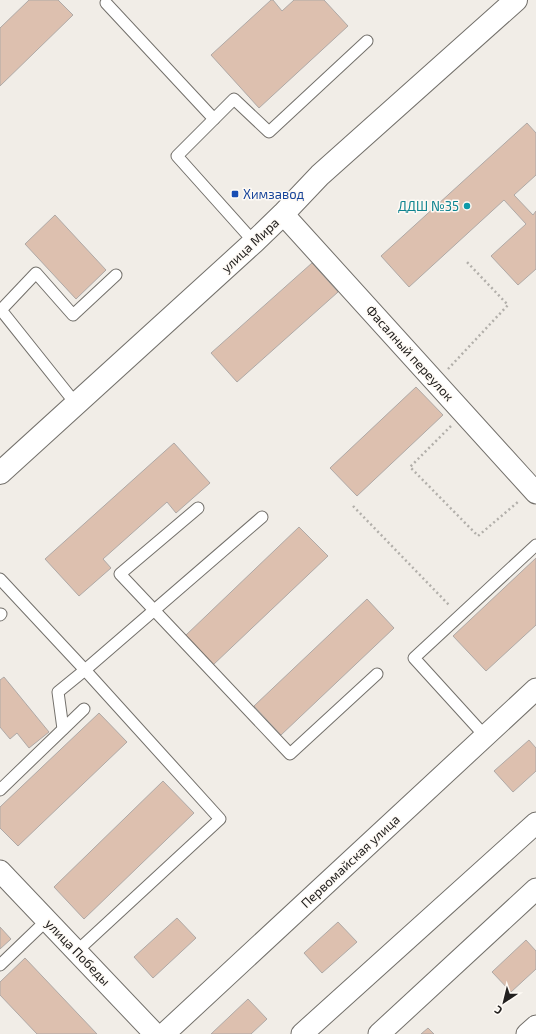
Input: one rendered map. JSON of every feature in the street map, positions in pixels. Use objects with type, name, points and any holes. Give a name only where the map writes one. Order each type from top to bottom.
[{"type":"main road","name":"улица Мира","points":[[0,473],[254,242],[320,175],[516,0]]},
{"type":"street","name":"Фасалный переулок","points":[[283,214],[435,382],[535,489]]},
{"type":"street","name":"Первомайская улица","points":[[164,1034],[536,689]]},
{"type":"street","points":[[302,1034],[536,823]]},
{"type":"street","name":"улица Победы","points":[[0,871],[155,1034]]},
{"type":"street","points":[[379,1034],[536,889]]},
{"type":"street","points":[[527,1034],[536,1026]]},
{"type":"lane","points":[[106,3],[214,119]]},
{"type":"lane","points":[[254,242],[178,156],[234,99],[269,132],[367,41]]},
{"type":"lane","points":[[76,404],[0,310],[36,273],[73,315],[116,275]]},
{"type":"lane","points":[[198,508],[120,574],[290,754],[377,674]]},
{"type":"lane","points":[[63,729],[58,692],[262,518]]},
{"type":"lane","points":[[485,736],[414,658],[536,544]]},
{"type":"lane","points":[[0,579],[220,819],[77,951]]},
{"type":"lane","points":[[0,790],[84,709]]},
{"type":"lane","points":[[0,965],[47,920]]},
{"type":"path","points":[[435,382],[508,305],[466,261]]},
{"type":"path","points":[[464,413],[410,467],[478,536],[535,489]]},
{"type":"path","points":[[353,506],[459,616]]},
{"type":"building","points":[[29,0],[58,0],[73,15],[0,86],[0,28]]},
{"type":"building","points":[[271,0],[273,0],[282,11],[294,0],[324,0],[348,26],[259,108],[211,55]]},
{"type":"building","name":"ДДШ №35","points":[[527,123],[536,133],[536,175],[514,195],[533,215],[536,211],[536,269],[518,285],[491,256],[526,224],[504,200],[409,287],[381,256]]},
{"type":"building","points":[[55,215],[106,270],[76,299],[25,244]]},
{"type":"building","points":[[312,263],[338,292],[237,382],[211,353]]},
{"type":"building","points":[[416,387],[443,415],[357,496],[330,468]]},
{"type":"building","points":[[174,443],[210,483],[176,513],[167,502],[103,559],[111,568],[79,596],[45,559]]},
{"type":"building","points":[[299,527],[328,556],[213,665],[185,636]]},
{"type":"building","points":[[536,558],[536,625],[486,671],[453,636]]},
{"type":"building","points":[[367,599],[394,628],[281,735],[254,706]]},
{"type":"building","points":[[4,677],[49,732],[29,748],[17,733],[10,739],[0,727],[0,680]]},
{"type":"building","points":[[99,713],[127,742],[18,846],[0,828],[0,807]]},
{"type":"building","points":[[529,740],[536,748],[536,771],[513,792],[494,771]]},
{"type":"building","points":[[163,781],[194,813],[84,919],[54,887]]},
{"type":"building","points":[[177,918],[196,938],[153,978],[134,957]]},
{"type":"building","points":[[338,922],[357,942],[322,973],[304,953]]},
{"type":"building","points":[[0,927],[11,939],[0,949]]},
{"type":"building","points":[[526,940],[536,951],[536,969],[511,992],[492,972]]},
{"type":"building","points":[[25,958],[97,1034],[37,1034],[0,995],[0,982]]},
{"type":"building","points":[[248,999],[267,1019],[251,1034],[211,1034]]},
{"type":"building","points":[[428,1028],[434,1034],[421,1034]]},
{"type":"place","name":"Химзавод","points":[[235,194]]},
{"type":"place","name":"ДДШ №35","points":[[467,206]]}]
